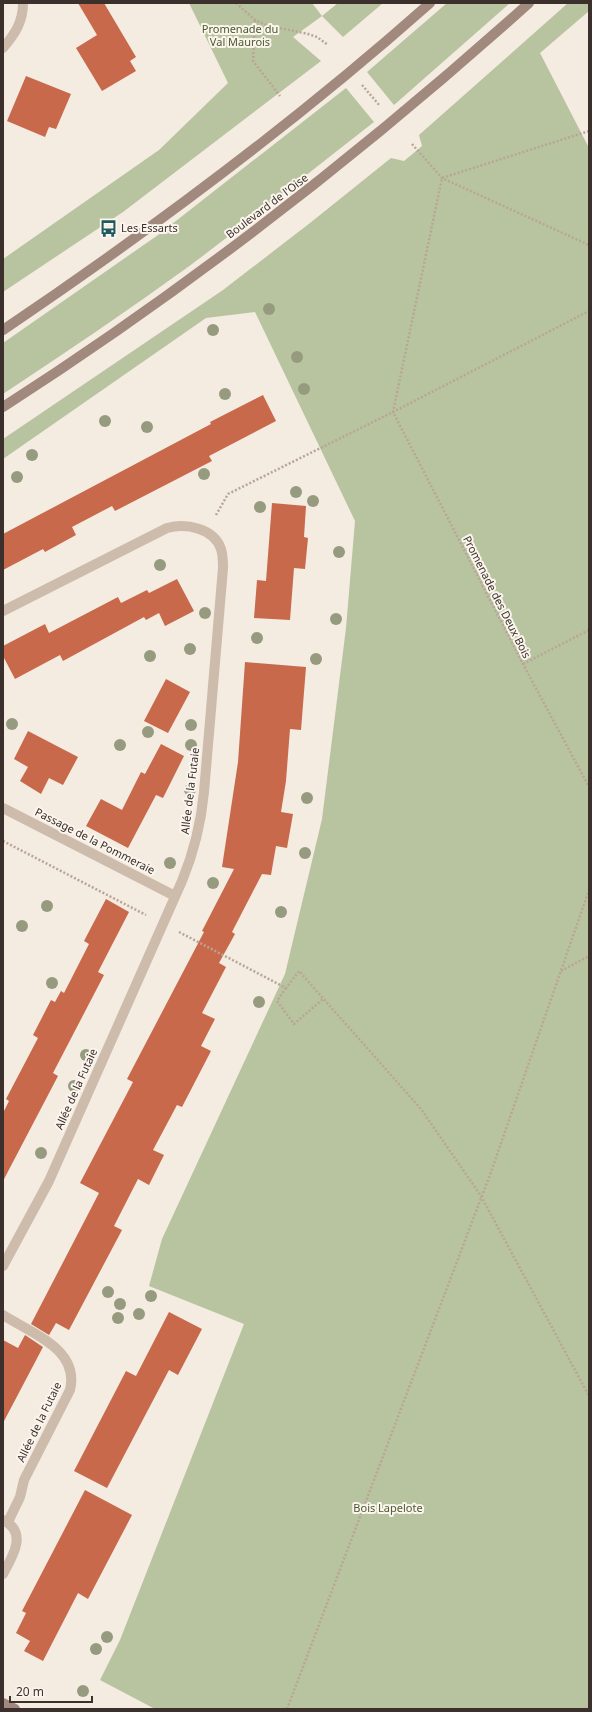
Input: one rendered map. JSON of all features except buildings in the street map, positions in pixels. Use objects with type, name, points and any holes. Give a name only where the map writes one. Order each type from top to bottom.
[{"type":"main road","points":[[3,330],[95,268],[163,218],[333,86],[430,3]]},
{"type":"main road","name":"Boulevard de l'Oise","points":[[3,407],[126,325],[207,267],[289,205],[419,100],[529,3]]},
{"type":"main road","points":[[3,1703],[15,1709]]},
{"type":"street","points":[[3,48],[18,28],[22,17],[23,3]]},
{"type":"street","name":"Allée de la Futaie","points":[[3,611],[167,528],[184,525],[194,527],[211,536],[219,544],[223,557],[203,808],[190,862],[49,1181],[3,1266]]},
{"type":"street","name":"Passage de la Pommeraie","points":[[3,808],[175,896]]},
{"type":"street","name":"Allée de la Futaie","points":[[3,1315],[46,1340],[61,1353],[66,1360],[71,1376],[70,1390],[24,1480],[20,1497],[6,1521],[15,1530],[16,1539],[13,1555],[3,1574]]},
{"type":"path","points":[[236,3],[255,20],[279,29],[317,37],[328,45]]},
{"type":"path","points":[[255,20],[252,61],[280,96]]},
{"type":"path","points":[[362,85],[382,108]]},
{"type":"path","points":[[442,178],[589,131]]},
{"type":"path","points":[[412,144],[442,178],[589,245]]},
{"type":"path","points":[[393,412],[442,178]]},
{"type":"path","points":[[214,517],[228,494],[393,412],[589,311]]},
{"type":"path","name":"Promenade des Deux Bois","points":[[393,412],[523,664],[589,787]]},
{"type":"path","points":[[523,664],[589,630]]},
{"type":"path","points":[[3,840],[286,988]]},
{"type":"path","points":[[287,1709],[491,1172],[589,890]]},
{"type":"path","points":[[561,971],[589,956]]},
{"type":"path","points":[[323,999],[294,1024],[277,1002],[299,971],[421,1109],[481,1196],[589,1396]]},
{"type":"green space","name":"Promenade du Val Maurois","points":[[189,3],[312,3],[322,16],[293,37],[321,61],[123,212],[3,292],[3,259],[159,150],[228,83]]},
{"type":"green space","points":[[338,3],[383,3],[343,37],[322,16]]},
{"type":"green space","points":[[447,3],[510,3],[394,105],[367,72]]},
{"type":"green space","name":"Bois Lapelote","points":[[568,3],[589,3],[589,11],[540,53],[589,148],[589,1709],[155,1709],[100,1680],[120,1640],[244,1324],[149,1286],[162,1239],[285,974],[322,819],[346,628],[355,521],[255,312],[206,318],[3,459],[3,439],[223,290],[391,158],[404,161],[422,146],[419,135]]},
{"type":"green space","points":[[346,88],[374,122],[188,267],[96,332],[3,394],[3,343],[158,235]]},
{"type":"place","name":"Les Essarts","points":[[108,228]]}]
